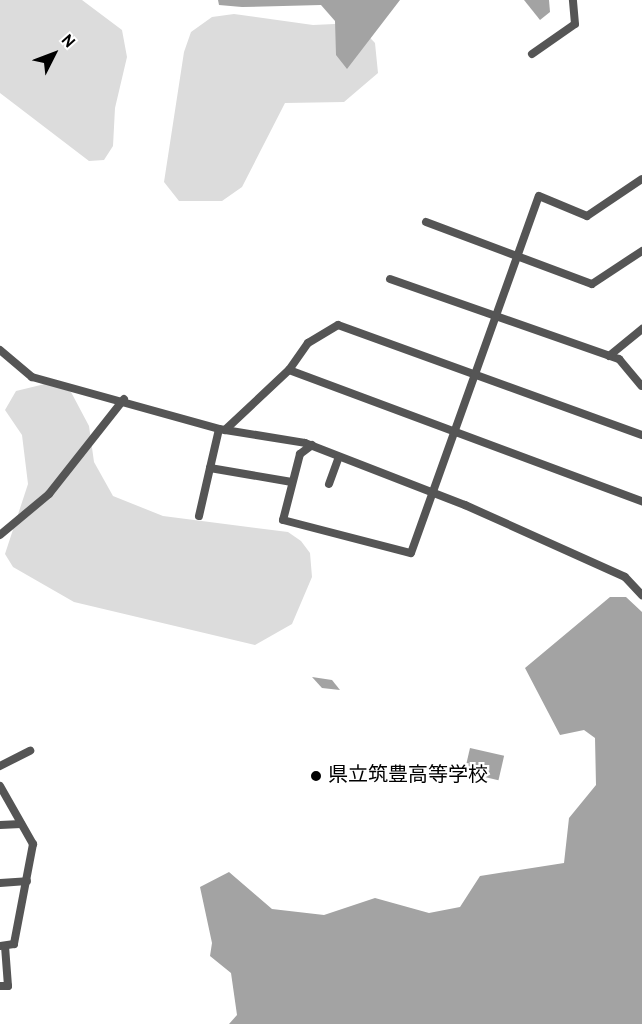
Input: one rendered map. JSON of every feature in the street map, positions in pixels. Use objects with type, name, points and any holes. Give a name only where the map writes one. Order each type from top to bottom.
[{"type":"street","points":[[532,54],[575,24],[573,0]]},
{"type":"street","points":[[312,445],[300,454],[283,520],[411,553],[539,196],[587,216],[642,179]]},
{"type":"street","points":[[426,222],[592,284],[642,251]]},
{"type":"street","points":[[390,279],[609,356],[642,386]]},
{"type":"street","points":[[199,516],[222,430],[289,370],[308,343],[338,325],[642,435]]},
{"type":"street","points":[[609,356],[641,332]]},
{"type":"street","points":[[0,350],[32,377],[124,399],[222,430],[312,445],[433,491],[625,577],[642,594]]},
{"type":"street","points":[[289,370],[642,501]]},
{"type":"street","points":[[0,535],[49,494],[124,399]]},
{"type":"street","points":[[329,484],[339,457]]},
{"type":"street","points":[[210,468],[292,482]]},
{"type":"street","points":[[0,766],[30,751]]},
{"type":"street","points":[[0,786],[33,844],[14,944],[3,946],[8,986],[0,986]]},
{"type":"street","points":[[0,825],[21,824]]},
{"type":"street","points":[[0,883],[27,881]]},
{"type":"shaded area","points":[[0,0],[82,0],[122,30],[127,57],[115,108],[113,146],[104,160],[89,161],[0,93]]},
{"type":"shaded area","points":[[218,0],[400,0],[347,69],[336,55],[335,21],[321,5],[242,7],[219,5]]},
{"type":"shaded area","points":[[524,0],[549,0],[550,12],[540,20]]},
{"type":"shaded area","points":[[234,14],[313,25],[356,23],[375,43],[378,73],[344,102],[285,103],[242,187],[222,201],[179,201],[164,182],[184,52],[191,32],[212,17]]},
{"type":"shaded area","points":[[49,383],[71,392],[89,426],[94,462],[113,496],[163,516],[288,532],[301,541],[310,553],[312,577],[292,624],[255,645],[74,602],[13,567],[5,554],[28,484],[22,435],[5,410],[16,391]]},
{"type":"shaded area","points":[[610,597],[626,597],[642,612],[642,1024],[229,1024],[237,1015],[231,973],[210,956],[212,943],[200,887],[229,872],[272,909],[324,915],[375,898],[429,913],[460,907],[480,876],[564,863],[569,818],[596,785],[595,738],[584,730],[560,735],[525,668]]},
{"type":"shaded area","points":[[312,677],[332,680],[340,690],[322,688]]},
{"type":"shaded area","points":[[470,748],[504,756],[498,780],[464,772]]},
{"type":"place","name":"県立筑豊高等学校","points":[[316,776]]}]
